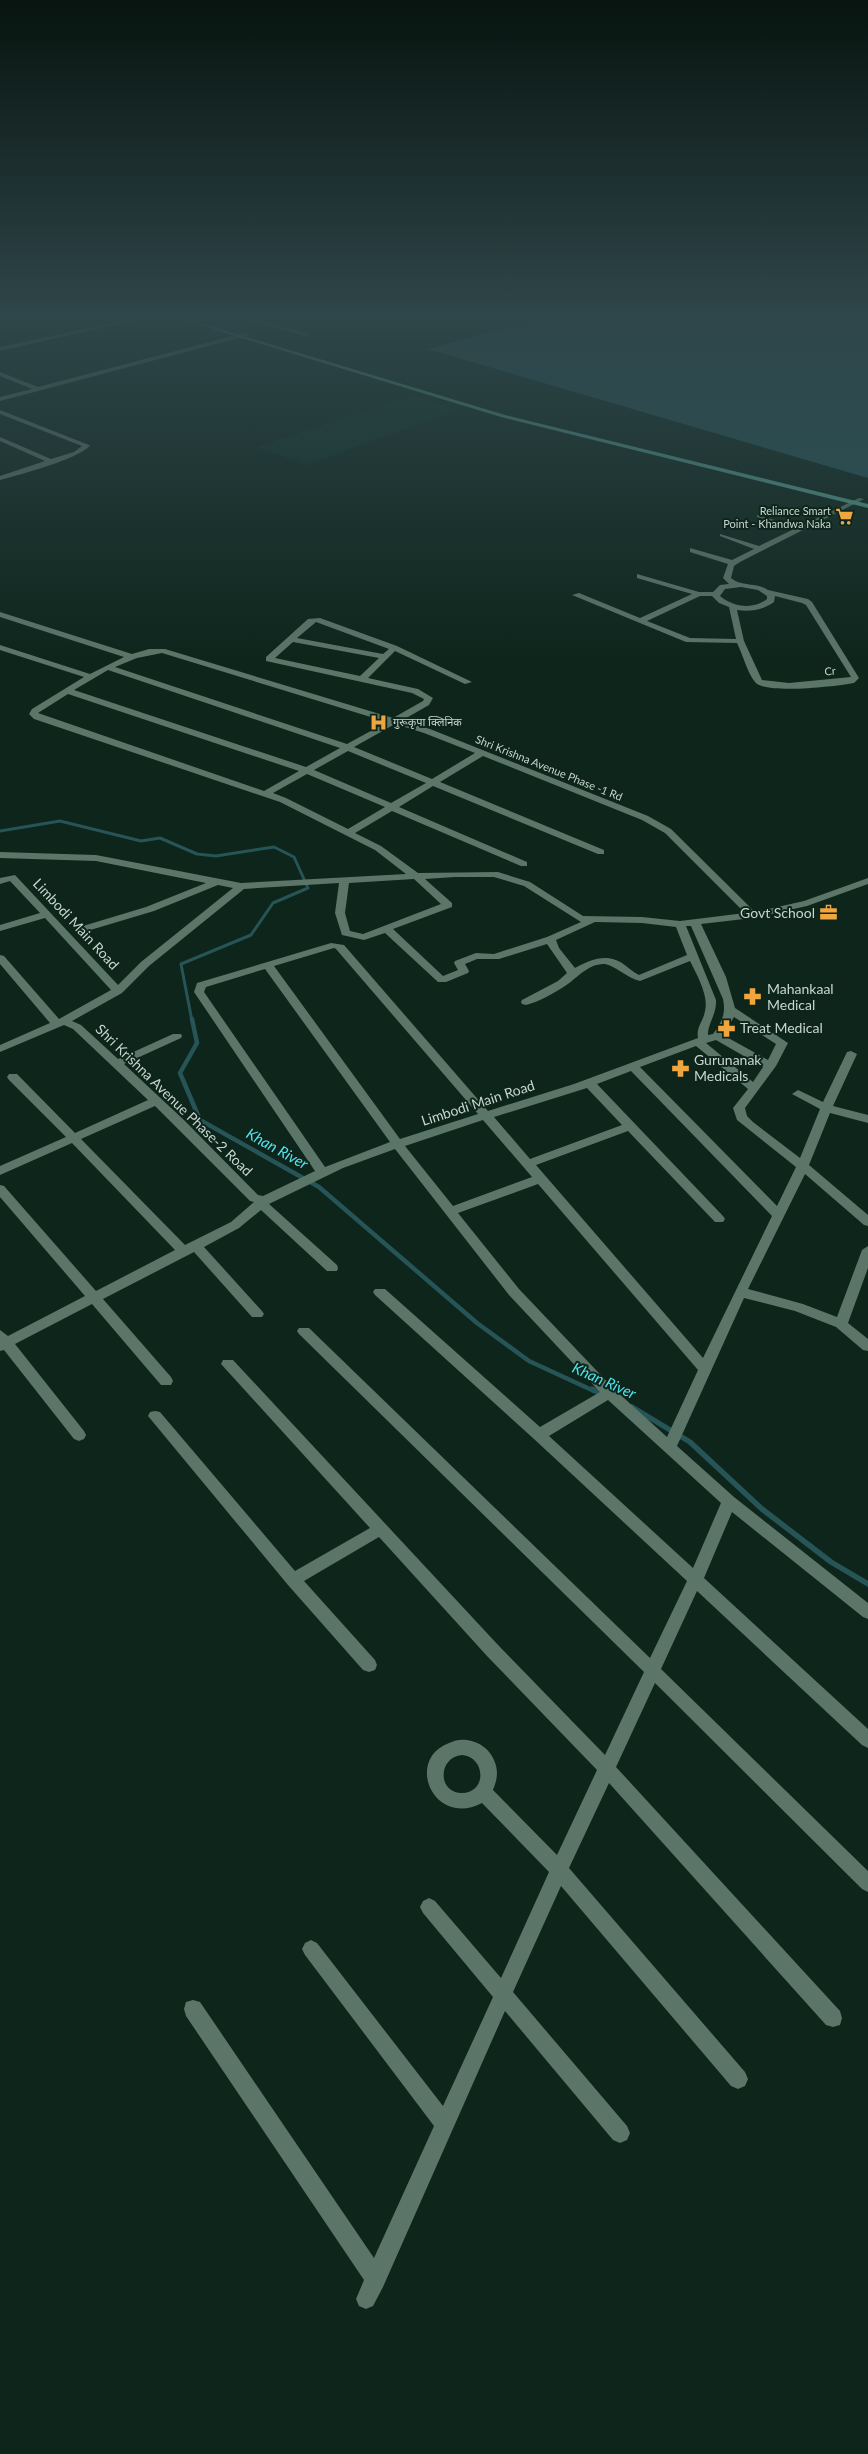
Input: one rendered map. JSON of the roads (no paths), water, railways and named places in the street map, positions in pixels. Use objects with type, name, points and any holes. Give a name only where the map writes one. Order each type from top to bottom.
[{"type":"main road","points":[[567,432],[861,501]]},
{"type":"main road","points":[[581,432],[861,501],[868,506]]},
{"type":"street","points":[[0,478],[53,462],[76,453],[87,446],[50,432]]},
{"type":"street","points":[[0,439],[53,462]]},
{"type":"street","points":[[734,585],[727,578],[733,564],[760,548],[861,501]]},
{"type":"street","points":[[759,516],[800,530]]},
{"type":"street","points":[[722,535],[760,548]]},
{"type":"street","points":[[693,550],[733,564]]},
{"type":"street","points":[[640,576],[699,594],[716,594],[723,587],[734,585],[754,586],[769,592],[771,600],[762,606],[744,608],[732,606],[718,600],[716,594]]},
{"type":"street","name":"Cr","points":[[732,606],[740,641],[759,682],[762,684],[775,686],[851,680],[855,678],[809,604],[805,601],[769,592]]},
{"type":"street","points":[[640,621],[699,594]]},
{"type":"street","points":[[576,595],[689,640],[740,641]]},
{"type":"street","points":[[1,615],[133,657]]},
{"type":"street","points":[[265,794],[426,703],[429,698],[415,691],[270,660],[311,621],[318,620],[394,648],[468,682]]},
{"type":"street","points":[[290,639],[385,657]]},
{"type":"street","points":[[0,647],[92,677]]},
{"type":"street","points":[[362,679],[394,648]]},
{"type":"street","name":"Shri Krishna Avenue Phase -1 Rd","points":[[265,794],[33,714],[35,710],[109,668],[145,651],[162,650],[427,731],[644,818],[668,831],[753,915]]},
{"type":"street","points":[[109,668],[349,748],[601,852]]},
{"type":"street","points":[[68,691],[308,771],[524,864]]},
{"type":"street","points":[[350,832],[482,753]]},
{"type":"street","points":[[265,794],[350,832],[378,848],[417,877],[448,905],[364,936],[346,933],[340,912],[344,882]]},
{"type":"street","points":[[0,855],[61,856],[110,860],[214,883],[241,886],[482,874],[509,877],[527,884],[581,919],[642,920],[680,924],[753,915],[807,903],[868,881]]},
{"type":"street","name":"Limbodi Main Road","points":[[0,881],[12,877],[118,991]]},
{"type":"street","points":[[87,928],[150,908],[214,883]]},
{"type":"street","name":"Limbodi Main Road","points":[[0,1049],[67,1023],[118,991],[145,964],[241,886]]},
{"type":"street","points":[[0,928],[46,915]]},
{"type":"street","points":[[387,929],[442,980],[464,972],[459,963],[476,956],[495,957],[552,939],[591,920]]},
{"type":"street","points":[[696,923],[726,991],[730,1009],[726,1024],[717,1036],[770,1066]]},
{"type":"street","points":[[680,924],[708,992],[711,1007],[708,1019],[702,1030],[701,1040],[754,1089]]},
{"type":"street","points":[[552,939],[554,949],[571,968],[572,974]]},
{"type":"street","points":[[321,1173],[199,992],[201,985],[335,945],[340,947],[706,1370]]},
{"type":"street","points":[[526,1002],[562,983],[572,974],[603,961],[615,964],[632,977],[640,978],[692,957]]},
{"type":"street","name":"Shri Krishna Avenue Phase-2 Road","points":[[0,958],[67,1023],[156,1101],[254,1198],[262,1202],[332,1268]]},
{"type":"street","points":[[267,964],[398,1145],[514,1292],[609,1393],[669,1448],[730,1501],[868,1612]]},
{"type":"street","points":[[730,1009],[782,1043],[770,1066],[739,1108],[741,1117],[803,1166],[868,1222]]},
{"type":"street","points":[[115,1064],[178,1036]]},
{"type":"street","name":"Limbodi Main Road","points":[[2,1341],[94,1298],[235,1225],[262,1202],[298,1182],[398,1145],[589,1083],[701,1040],[717,1036]]},
{"type":"street","points":[[669,1448],[777,1214],[803,1166],[826,1108],[852,1054]]},
{"type":"street","points":[[633,1067],[777,1214]]},
{"type":"street","points":[[12,1077],[183,1251]]},
{"type":"street","points":[[589,1083],[720,1219]]},
{"type":"street","points":[[798,1094],[826,1108],[868,1119]]},
{"type":"street","points":[[0,1171],[156,1101]]},
{"type":"street","points":[[528,1164],[630,1126]]},
{"type":"street","points":[[451,1211],[541,1178]]},
{"type":"street","points":[[0,1189],[166,1381]]},
{"type":"street","points":[[195,1245],[257,1314]]},
{"type":"street","points":[[840,1324],[868,1250]]},
{"type":"street","points":[[380,1292],[539,1435],[868,1740]]},
{"type":"street","points":[[740,1292],[798,1307],[840,1324],[868,1346]]},
{"type":"street","points":[[304,1331],[460,1481],[868,1883]]},
{"type":"street","points":[[2,1341],[79,1435]]},
{"type":"street","points":[[228,1364],[607,1770],[833,2018]]},
{"type":"street","points":[[539,1435],[609,1393]]},
{"type":"street","points":[[155,1416],[293,1580],[369,1665]]},
{"type":"street","points":[[366,2299],[559,1870],[607,1770],[730,1501]]},
{"type":"street","points":[[293,1580],[380,1529]]},
{"type":"street","points":[[483,1792],[559,1870],[738,2079]]},
{"type":"street","points":[[428,1907],[620,2133]]},
{"type":"street","points":[[311,1949],[445,2124]]},
{"type":"street","points":[[193,2009],[376,2280]]},
{"type":"water","points":[[709,432],[868,432],[868,478]]},
{"type":"waterway","name":"Khan River","points":[[0,831],[60,821],[141,841],[160,838],[197,854],[216,856],[274,847],[294,857],[308,888],[273,903],[251,935],[181,964],[192,1021]]},
{"type":"waterway","name":"Khan River","points":[[192,1019],[197,1043],[180,1073],[200,1120],[319,1187],[477,1323],[529,1361],[594,1391]]},
{"type":"waterway","name":"Khan River","points":[[592,1389],[604,1395]]},
{"type":"waterway","name":"Khan River","points":[[632,1407],[690,1442],[762,1509],[831,1562],[868,1584]]},
{"type":"place","name":"Reliance Smart Point - Khandwa Naka","points":[[845,517]]},
{"type":"place","name":"गुरूकृपा क्लिनिक","points":[[379,722]]},
{"type":"place","name":"Govt School","points":[[829,913]]},
{"type":"place","name":"Mahankaal Medical","points":[[753,997]]},
{"type":"place","name":"Treat Medical","points":[[726,1028]]},
{"type":"place","name":"Gurunanak Medicals","points":[[680,1068]]}]
